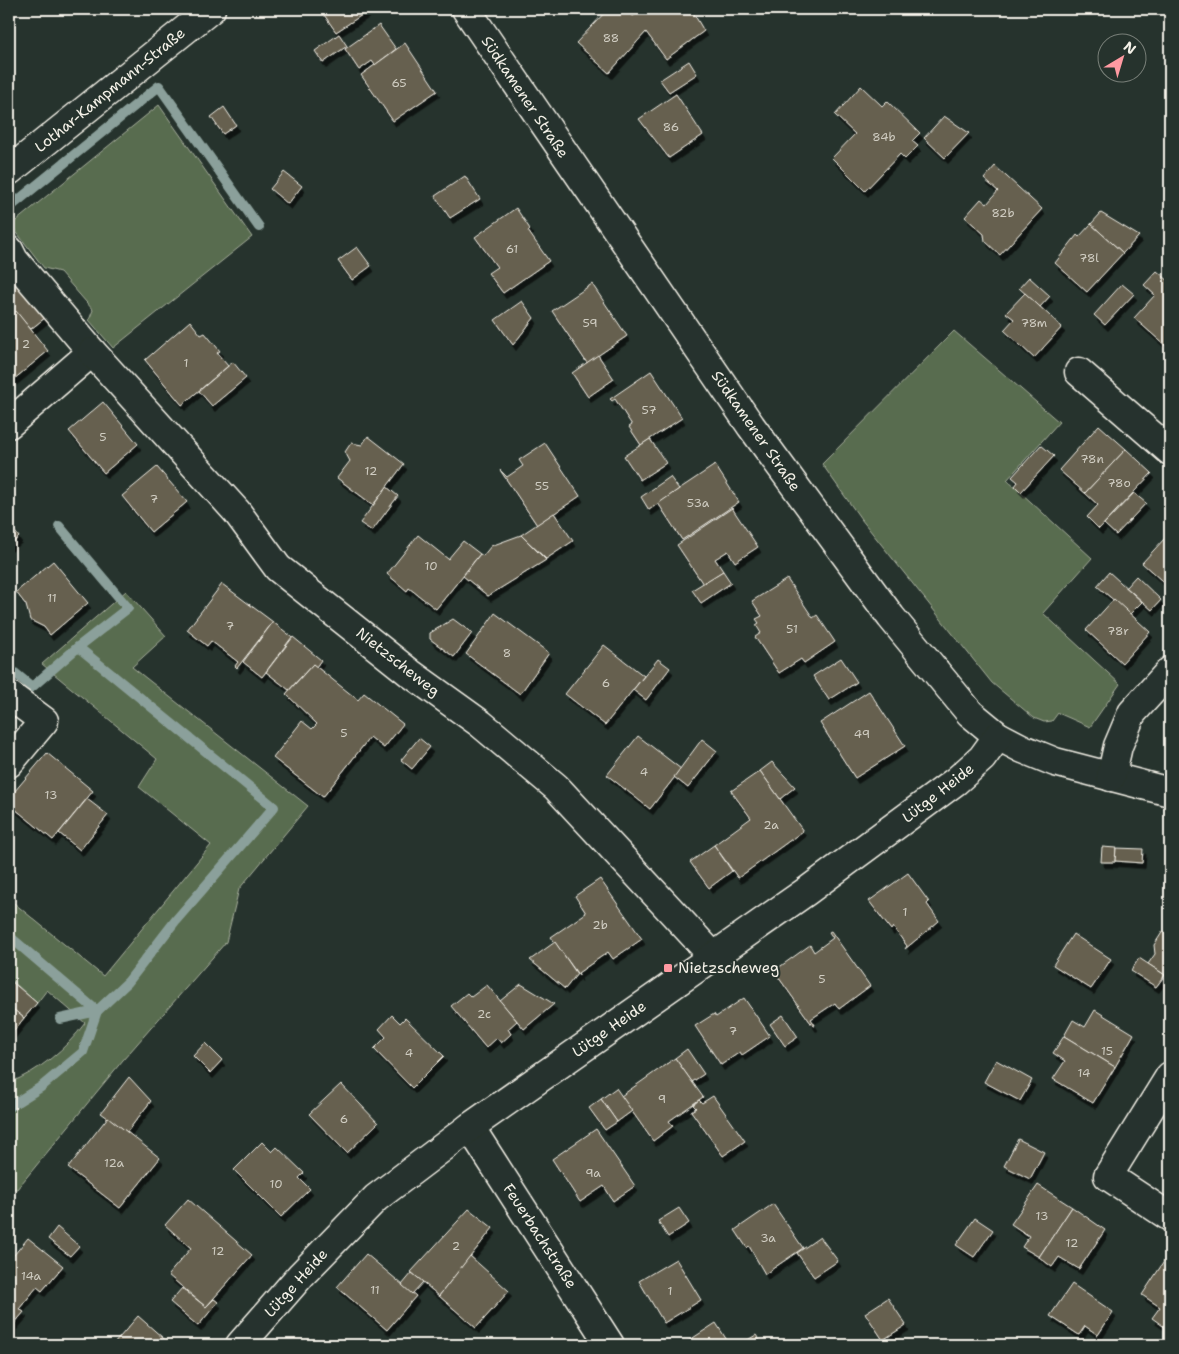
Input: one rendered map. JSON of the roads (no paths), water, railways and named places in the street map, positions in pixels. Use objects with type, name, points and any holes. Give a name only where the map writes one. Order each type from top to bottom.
[{"type":"street","name":"Lothar-Kampmann-Straße","points":[[9,171],[211,9]]},
{"type":"street","name":"Südkamener Straße","points":[[466,9],[751,426],[891,617],[970,713],[998,736],[1055,762],[1170,792]]},
{"type":"street","points":[[9,250],[14,260],[92,352],[9,424]]},
{"type":"street","name":"Nietzscheweg","points":[[92,352],[237,512],[278,568],[410,672],[481,724],[556,787],[713,956]]},
{"type":"street","points":[[1079,372],[1170,451]]},
{"type":"street","points":[[1111,776],[1118,746],[1132,713],[1170,671]]},
{"type":"street","points":[[9,695],[44,721],[9,763]]},
{"type":"street","name":"Lütge Heide","points":[[240,1345],[301,1275],[376,1198],[470,1127],[808,891],[956,781],[982,758],[998,736]]},
{"type":"street","points":[[1170,1076],[1108,1176],[1170,1217]]},
{"type":"street","name":"Feuerbachstraße","points":[[470,1127],[610,1345]]},
{"type":"waterway","points":[[10,207],[159,86],[259,227]]},
{"type":"waterway","points":[[59,526],[128,608],[78,647]]},
{"type":"waterway","points":[[9,668],[32,687],[78,647],[274,807],[176,920],[128,982],[97,1011],[60,1019]]},
{"type":"waterway","points":[[9,936],[97,1011],[83,1052],[41,1087],[9,1107]]},
{"type":"place","name":"Nietzscheweg","points":[[668,968]]}]
